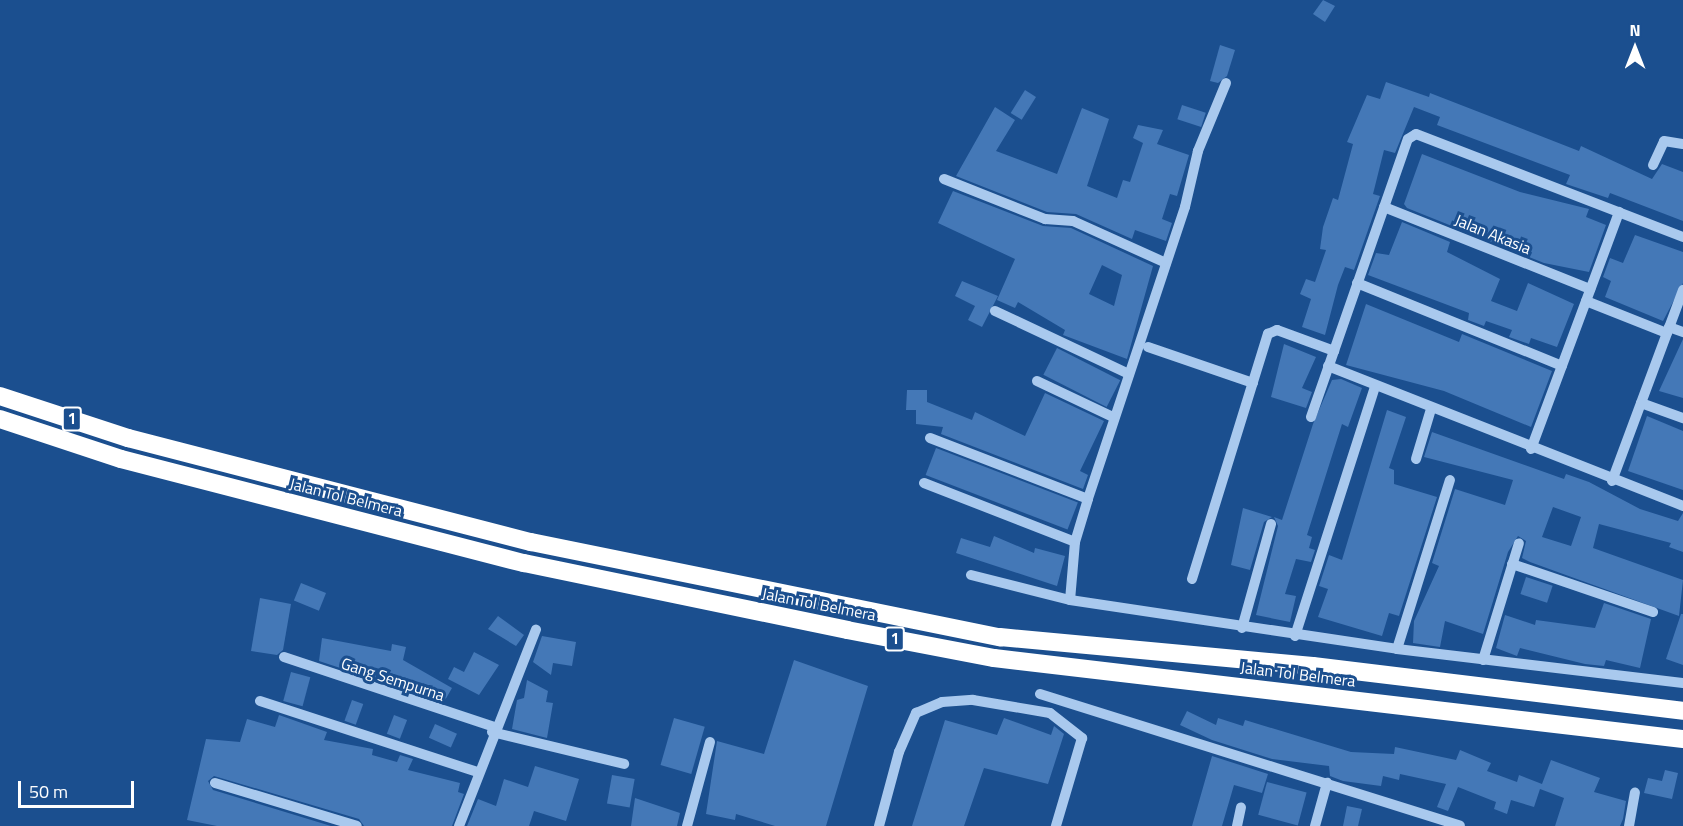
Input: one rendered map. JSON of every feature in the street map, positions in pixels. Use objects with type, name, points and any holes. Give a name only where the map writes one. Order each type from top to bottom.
[{"type":"highway","name":"Jalan Tol Belmera","points":[[8,398],[140,441],[531,542],[1000,637],[1313,666],[1683,711]]},
{"type":"highway","name":"Jalan Tol Belmera","points":[[6,421],[121,459],[525,563],[982,656],[1683,739]]},
{"type":"street","points":[[1070,600],[1075,542],[1088,498],[1166,263],[1198,151],[1226,83]]},
{"type":"street","points":[[1311,417],[1408,139],[1423,134],[1683,237]]},
{"type":"street","points":[[1653,165],[1664,141],[1683,144]]},
{"type":"street","points":[[944,179],[1045,219],[1073,221],[1166,263]]},
{"type":"street","name":"Jalan Akasia","points":[[1384,207],[1590,289]]},
{"type":"street","points":[[1532,448],[1619,212]]},
{"type":"street","points":[[1357,283],[1562,366]]},
{"type":"street","points":[[1612,481],[1683,290]]},
{"type":"street","points":[[1586,301],[1668,330],[1683,332]]},
{"type":"street","points":[[995,311],[1129,374]]},
{"type":"street","points":[[1192,579],[1253,383],[1273,330],[1334,351]]},
{"type":"street","points":[[1148,347],[1253,383]]},
{"type":"street","points":[[1328,366],[1375,387],[1612,481],[1683,506]]},
{"type":"street","points":[[1037,381],[1113,417]]},
{"type":"street","points":[[1295,636],[1375,387]]},
{"type":"street","points":[[1641,403],[1683,418]]},
{"type":"street","points":[[1416,459],[1431,409]]},
{"type":"street","points":[[930,438],[1088,498]]},
{"type":"street","points":[[1397,649],[1450,480]]},
{"type":"street","points":[[924,483],[1075,542]]},
{"type":"street","points":[[1242,628],[1271,524]]},
{"type":"street","points":[[1483,660],[1519,543]]},
{"type":"street","points":[[1512,564],[1653,612]]},
{"type":"street","points":[[971,575],[1070,600],[1242,628],[1483,660],[1683,683]]},
{"type":"street","points":[[459,826],[493,730],[522,674],[536,630]]},
{"type":"street","name":"Gang Sempurna","points":[[284,657],[493,730],[624,764]]},
{"type":"street","points":[[1040,694],[1327,783],[1429,821],[1460,826]]},
{"type":"street","points":[[879,826],[916,713],[942,702],[972,700],[1050,713],[1082,738],[1056,826]]},
{"type":"street","points":[[260,701],[477,771]]},
{"type":"street","points":[[687,826],[710,742]]},
{"type":"street","points":[[215,783],[357,826]]},
{"type":"street","points":[[1316,826],[1327,783]]},
{"type":"street","points":[[1629,826],[1635,792]]},
{"type":"street","points":[[1237,826],[1241,807]]},
{"type":"building","points":[[1323,0],[1335,6],[1325,22],[1313,14]]},
{"type":"building","points":[[1220,45],[1235,50],[1227,76],[1218,83],[1210,81]]},
{"type":"building","points":[[1386,82],[1429,97],[1430,93],[1579,151],[1581,146],[1652,179],[1662,164],[1683,172],[1683,221],[1610,193],[1608,198],[1566,184],[1570,175],[1437,125],[1440,117],[1414,107],[1395,153],[1384,150],[1373,194],[1380,196],[1354,270],[1345,267],[1325,335],[1302,327],[1311,299],[1300,294],[1306,279],[1315,282],[1326,250],[1320,249],[1323,227],[1333,198],[1338,200],[1353,144],[1347,142],[1367,95],[1380,99]]},
{"type":"building","points":[[1025,90],[1036,97],[1022,120],[1011,113]]},
{"type":"building","points":[[1182,105],[1206,113],[1201,127],[1177,119]]},
{"type":"building","points":[[995,107],[1015,120],[996,151],[1057,174],[1082,108],[1109,119],[1087,186],[1117,198],[1123,180],[1130,182],[1143,143],[1133,138],[1138,125],[1163,130],[1157,144],[1189,155],[1177,196],[1170,194],[1162,219],[1172,223],[1166,241],[1135,230],[1132,239],[1076,214],[1047,212],[956,176]]},
{"type":"building","points":[[1422,154],[1520,192],[1589,209],[1586,217],[1606,225],[1589,272],[1544,263],[1407,208],[1404,204]]},
{"type":"building","points":[[953,191],[1043,226],[1071,228],[1153,266],[1127,359],[1063,335],[1065,330],[1018,302],[1015,308],[997,300],[1015,259],[938,223]],"holes":[[[1102,265],[1122,275],[1114,306],[1089,294]]]},
{"type":"building","points":[[1402,222],[1450,242],[1447,252],[1500,279],[1491,301],[1517,311],[1528,283],[1574,304],[1557,347],[1531,338],[1529,344],[1509,337],[1512,330],[1486,321],[1484,326],[1468,320],[1469,313],[1368,275],[1376,253],[1389,255]]},
{"type":"building","points":[[1635,235],[1683,252],[1683,283],[1663,321],[1605,297],[1611,281],[1603,277],[1610,258],[1623,263]]},
{"type":"building","points":[[962,281],[998,296],[982,327],[968,320],[975,306],[955,296]]},
{"type":"building","points":[[1366,304],[1459,342],[1462,334],[1552,371],[1531,427],[1444,391],[1346,365]]},
{"type":"building","points":[[1683,339],[1683,398],[1659,391]]},
{"type":"building","points":[[1284,344],[1316,357],[1302,388],[1312,392],[1306,408],[1271,397]]},
{"type":"building","points":[[1057,348],[1120,380],[1107,407],[1043,375]]},
{"type":"building","points":[[1341,379],[1362,388],[1348,427],[1342,424],[1307,535],[1312,537],[1309,548],[1315,550],[1311,562],[1296,559],[1285,594],[1296,596],[1290,622],[1256,615],[1278,526],[1274,517],[1282,520],[1313,424],[1332,380]]},
{"type":"building","points":[[907,390],[927,390],[927,402],[972,420],[975,412],[1025,436],[1045,393],[1104,421],[1080,471],[1088,475],[1083,489],[941,434],[943,427],[916,424],[916,410],[906,410]]},
{"type":"building","points":[[1387,410],[1406,417],[1389,468],[1394,470],[1394,484],[1437,497],[1399,616],[1389,613],[1382,636],[1318,617],[1328,589],[1319,586],[1329,555],[1342,560]]},
{"type":"building","points":[[1647,416],[1683,431],[1683,490],[1628,471]]},
{"type":"building","points":[[1432,432],[1564,479],[1566,474],[1589,482],[1640,509],[1678,521],[1683,513],[1683,552],[1669,547],[1671,543],[1599,524],[1593,548],[1683,580],[1679,616],[1530,562],[1522,558],[1526,541],[1518,536],[1508,552],[1483,634],[1445,621],[1440,647],[1413,643],[1414,621],[1439,566],[1432,563],[1455,489],[1505,505],[1513,480],[1424,457]],"holes":[[[1553,507],[1581,517],[1571,546],[1542,537]]]},
{"type":"building","points":[[936,448],[1078,502],[1068,530],[926,475]]},
{"type":"building","points":[[1243,508],[1272,517],[1264,522],[1250,570],[1231,565]]},
{"type":"building","points":[[994,536],[1034,553],[1035,548],[1065,556],[1057,586],[956,553],[961,538],[990,547]]},
{"type":"building","points":[[1526,577],[1553,586],[1547,603],[1520,594]]},
{"type":"building","points":[[301,583],[326,593],[319,611],[294,601]]},
{"type":"building","points":[[260,598],[291,604],[283,650],[277,655],[251,651]]},
{"type":"building","points":[[1604,603],[1651,619],[1640,668],[1606,660],[1604,666],[1585,664],[1520,648],[1517,656],[1496,648],[1505,615],[1535,625],[1536,620],[1595,628]]},
{"type":"building","points":[[1681,614],[1683,614],[1683,665],[1666,659]]},
{"type":"building","points":[[498,616],[524,635],[516,646],[488,629]]},
{"type":"building","points":[[542,636],[576,642],[572,666],[553,663],[551,675],[533,662]]},
{"type":"building","points":[[322,638],[391,651],[392,644],[406,647],[403,660],[452,688],[444,702],[400,677],[398,687],[319,661]]},
{"type":"building","points":[[474,652],[499,665],[479,695],[448,679],[454,667],[464,672]]},
{"type":"building","points":[[794,660],[868,686],[826,826],[775,826],[736,814],[735,820],[706,814],[717,741],[764,754]]},
{"type":"building","points":[[291,672],[310,677],[303,706],[283,701]]},
{"type":"building","points":[[527,680],[548,691],[546,702],[553,703],[547,738],[512,729],[517,700],[524,698]]},
{"type":"building","points":[[352,700],[363,704],[356,725],[344,721]]},
{"type":"building","points":[[1187,711],[1216,725],[1218,718],[1243,726],[1245,720],[1351,752],[1394,754],[1395,747],[1456,760],[1460,750],[1491,763],[1487,771],[1517,782],[1519,775],[1542,784],[1551,760],[1600,778],[1594,792],[1626,801],[1623,819],[1620,826],[1555,826],[1564,798],[1540,789],[1534,807],[1511,800],[1507,814],[1494,809],[1496,802],[1458,787],[1448,811],[1437,807],[1446,784],[1400,774],[1399,780],[1383,776],[1381,786],[1343,781],[1330,776],[1329,766],[1272,759],[1212,740],[1180,725]]},
{"type":"building","points":[[279,715],[327,732],[324,740],[373,749],[372,755],[397,762],[400,755],[413,759],[408,770],[460,783],[458,792],[464,794],[452,826],[364,826],[359,819],[214,776],[208,781],[213,790],[331,826],[217,826],[187,820],[206,739],[240,742],[247,719],[275,727]]},
{"type":"building","points":[[394,715],[407,720],[400,739],[387,734]]},
{"type":"building","points":[[674,718],[705,727],[691,774],[660,765]]},
{"type":"building","points":[[1004,718],[1051,735],[1054,726],[1064,734],[1048,784],[984,768],[964,826],[912,826],[945,720],[997,735]]},
{"type":"building","points":[[435,724],[457,734],[451,747],[429,738]]},
{"type":"building","points":[[1212,756],[1268,774],[1262,793],[1234,785],[1222,826],[1192,826]]},
{"type":"building","points":[[535,766],[579,779],[566,821],[534,811],[529,826],[467,826],[478,799],[496,806],[504,779],[528,787]]},
{"type":"building","points":[[1665,770],[1678,773],[1672,799],[1644,793],[1648,778],[1662,781]]},
{"type":"building","points":[[612,775],[635,779],[630,808],[607,804]]},
{"type":"building","points":[[1267,782],[1307,793],[1298,825],[1258,815]]},
{"type":"building","points":[[635,798],[680,813],[677,826],[631,826]]},
{"type":"building","points":[[1347,806],[1362,809],[1358,826],[1343,826]]}]
